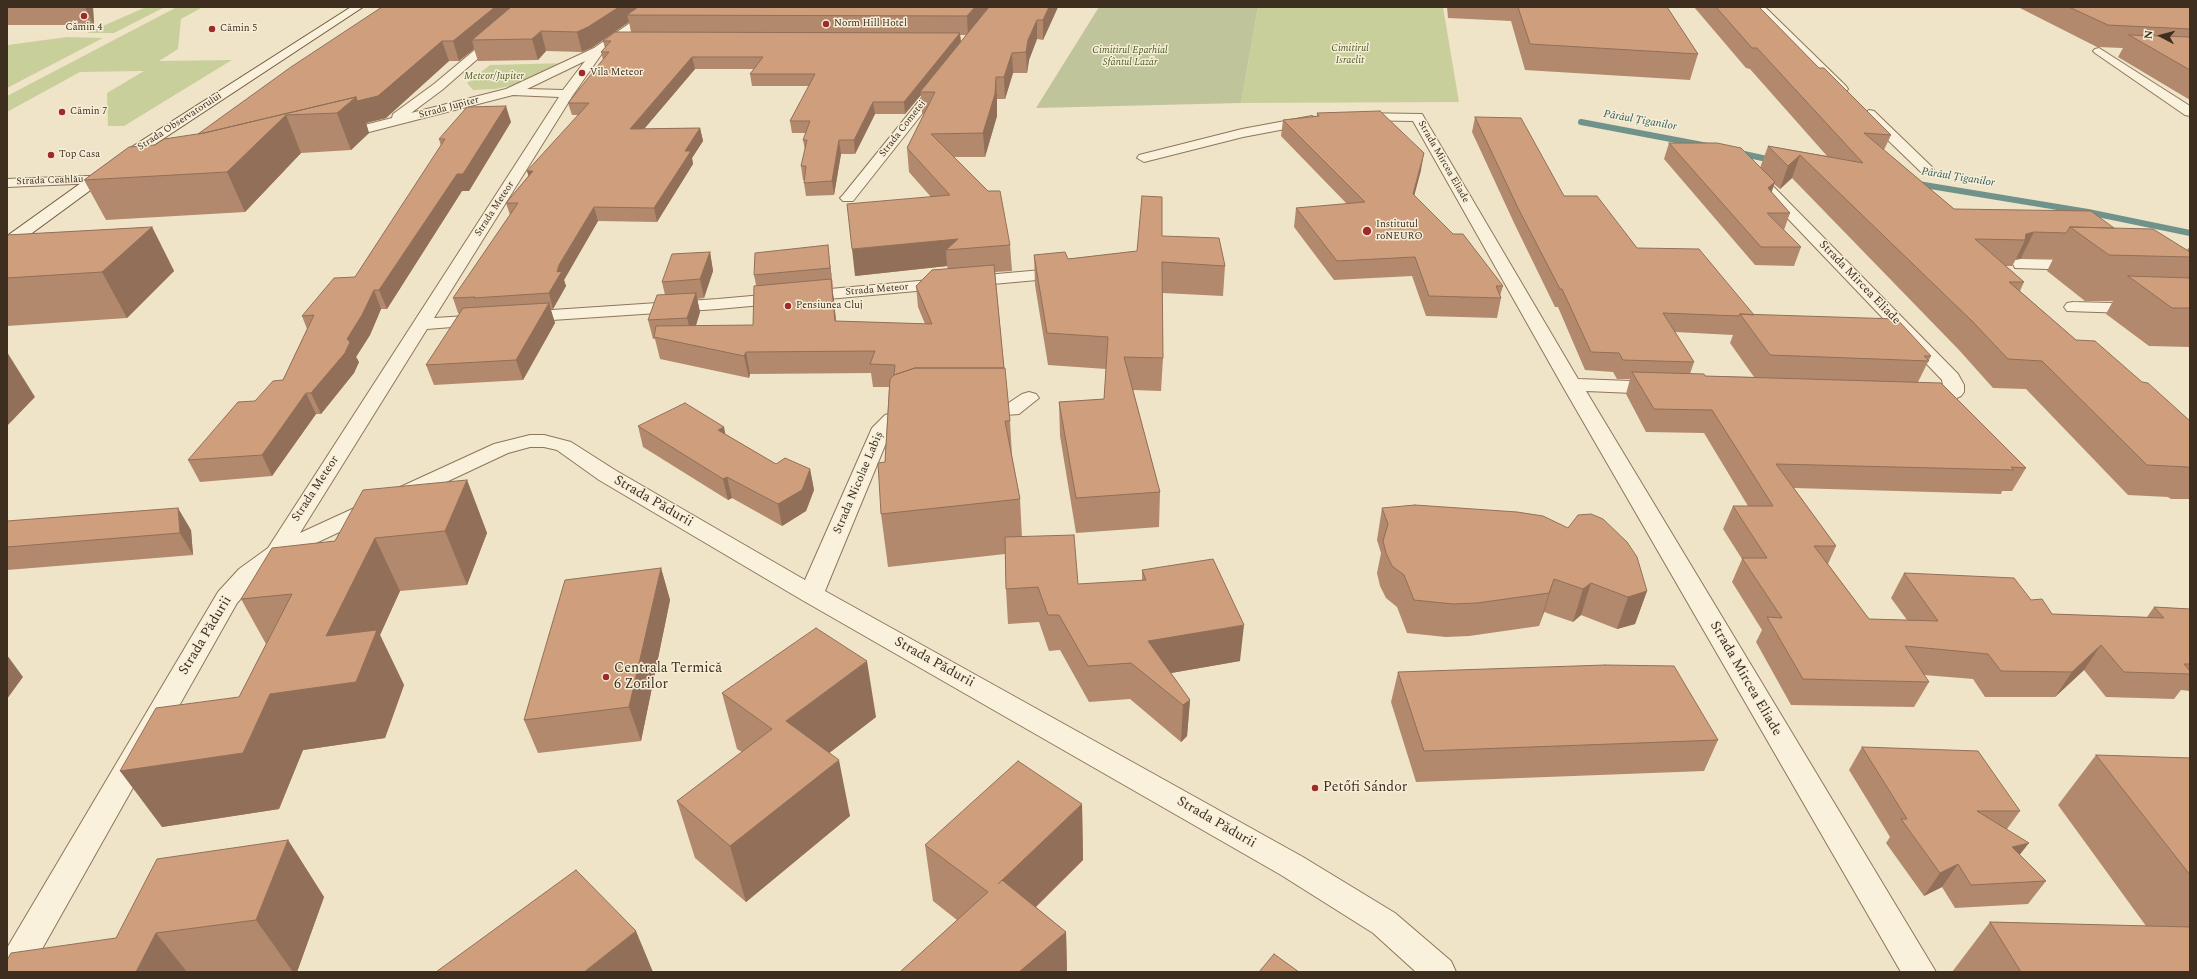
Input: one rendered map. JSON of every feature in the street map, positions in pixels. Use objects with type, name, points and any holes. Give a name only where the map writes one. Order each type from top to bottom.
[{"type":"street","name":"Strada Observatorului","points":[[7,244],[93,180],[358,7]]},
{"type":"street","name":"Strada Jupiter","points":[[389,123],[438,87],[532,7]]},
{"type":"street","name":"Strada Meteor","points":[[276,553],[567,94],[598,50],[660,7]]},
{"type":"street","points":[[1759,7],[1851,97]]},
{"type":"street","points":[[614,39],[638,39]]},
{"type":"street","name":"Strada Jupiter","points":[[327,139],[510,92],[598,50]]},
{"type":"street","points":[[2120,51],[2099,52],[2190,112]]},
{"type":"street","name":"Strada Cometei","points":[[848,198],[949,71]]},
{"type":"street","name":"Strada Jupiter","points":[[438,87],[447,92],[460,94],[510,92]]},
{"type":"street","points":[[510,92],[567,94]]},
{"type":"street","points":[[1862,107],[1927,170]]},
{"type":"street","name":"Strada Mircea Eliade","points":[[1144,158],[1242,132],[1334,119],[1417,117],[1572,385],[1919,972]]},
{"type":"street","name":"Strada Mircea Eliade","points":[[1748,169],[1922,347],[1951,378],[1954,385],[1954,392],[1946,397],[1903,397]]},
{"type":"street","points":[[93,180],[132,178]]},
{"type":"street","name":"Strada Ceahlău","points":[[7,183],[93,180]]},
{"type":"street","points":[[2021,264],[2096,266]]},
{"type":"street","name":"Strada Meteor","points":[[421,324],[718,304],[1078,272]]},
{"type":"street","points":[[2171,293],[2190,306]]},
{"type":"street","points":[[2073,307],[2190,310]]},
{"type":"street","points":[[1572,385],[1676,389]]},
{"type":"street","points":[[962,410],[1012,410],[1029,398]]},
{"type":"street","name":"Strada Nicolae Labiș","points":[[811,594],[882,428],[892,419],[903,414],[933,410]]},
{"type":"street","name":"Strada Pădurii","points":[[10,972],[227,598],[248,575],[276,553],[501,448],[530,441],[544,441],[564,446],[607,475],[811,594],[1292,866],[1384,923],[1423,956],[1439,972]]},
{"type":"green space","points":[[146,7],[165,7],[114,33],[87,33]]},
{"type":"green space","points":[[177,7],[203,7],[181,19],[178,49],[159,61],[232,60],[124,126],[108,126],[107,93],[144,71],[80,72],[7,112],[7,96]]},
{"type":"green space","name":"Cimitirul Eparhial Sfântul Lazăr","points":[[1099,7],[1258,7],[1241,103],[1036,108]]},
{"type":"green space","name":"Cimitirul Israelit","points":[[1258,7],[1443,7],[1459,102],[1241,103]]},
{"type":"green space","points":[[67,37],[103,38],[7,88],[8,45]]},
{"type":"green space","name":"Meteor/Jupiter","points":[[568,63],[522,83],[496,89],[473,90],[467,83],[490,65]]},
{"type":"building","points":[[382,7],[495,7],[453,41],[442,41],[378,96],[357,101],[356,97],[198,134],[291,67]]},
{"type":"building","points":[[511,7],[619,7],[588,27],[577,32],[541,31],[532,39],[472,40]]},
{"type":"building","points":[[638,7],[975,7],[967,16],[627,15]]},
{"type":"building","points":[[989,7],[1049,7],[1043,20],[1037,20],[1028,40],[1026,52],[1012,53],[1004,77],[996,77],[995,94],[983,133],[931,134],[988,191],[1000,191],[1010,245],[946,250],[958,239],[852,249],[847,204],[950,195],[907,148],[935,92],[920,92]]},
{"type":"building","points":[[1518,7],[1667,7],[1698,54],[1530,44]]},
{"type":"building","points":[[1716,7],[1759,7],[1819,68],[1824,68],[1891,135],[1864,133],[1954,209],[2091,211],[2114,228],[2070,227],[2066,233],[2034,232],[2026,234],[2025,240],[1975,239],[2024,282],[2009,282],[2076,340],[2095,341],[2142,382],[2148,383],[2190,421],[2190,468],[2147,465],[2042,361],[2008,359],[1973,322],[1800,155],[1788,166],[1768,146],[1863,163],[1757,48],[1752,48]]},
{"type":"building","points":[[2069,7],[2190,7],[2190,29],[2108,25]]},
{"type":"building","points":[[615,32],[960,33],[904,102],[873,102],[854,140],[839,140],[832,181],[804,183],[806,166],[801,166],[807,140],[803,140],[810,121],[790,121],[815,74],[750,74],[763,57],[692,57],[630,129],[700,128],[685,151],[691,151],[654,208],[594,207],[559,265],[557,272],[562,271],[549,293],[453,298],[518,203],[506,203],[533,171],[527,171],[589,103],[568,103],[609,52],[601,52],[611,41],[603,41]]},
{"type":"building","points":[[2129,35],[2190,37],[2190,70]]},
{"type":"building","points":[[356,97],[337,113],[286,115],[227,172],[84,180],[129,147],[155,145],[164,139],[204,133]]},
{"type":"building","points":[[506,106],[463,174],[457,174],[379,290],[374,290],[362,315],[347,339],[350,342],[345,353],[311,393],[306,393],[262,455],[188,460],[238,402],[255,401],[273,381],[283,380],[314,315],[302,316],[334,278],[355,277],[445,139],[439,139],[467,107]]},
{"type":"building","points":[[1380,111],[1424,153],[1413,194],[1453,234],[1463,234],[1503,286],[1496,286],[1501,298],[1429,296],[1415,257],[1337,261],[1296,208],[1365,202],[1283,120],[1319,116],[1317,113]]},
{"type":"building","points":[[1475,117],[1521,118],[1564,196],[1597,196],[1637,248],[1699,249],[1754,315],[1740,314],[1739,316],[1663,313],[1694,362],[1623,360],[1619,353],[1591,352],[1562,289],[1560,289],[1518,208]]},
{"type":"building","points":[[1669,143],[1717,143],[1741,148],[1775,182],[1768,188],[1790,213],[1767,213],[1801,247],[1761,247]]},
{"type":"building","points":[[1142,196],[1162,197],[1162,236],[1219,238],[1225,266],[1162,262],[1163,358],[1124,357],[1160,492],[1076,498],[1059,402],[1104,399],[1108,337],[1047,333],[1034,255],[1065,252],[1068,259],[1137,251]]},
{"type":"building","points":[[152,227],[102,272],[7,278],[7,235]]},
{"type":"building","points":[[2070,227],[2153,229],[2190,252],[2190,257],[2109,255]]},
{"type":"building","points":[[828,245],[830,268],[754,275],[755,253]]},
{"type":"building","points":[[710,252],[700,279],[662,282],[672,254]]},
{"type":"building","points":[[994,265],[1004,368],[915,368],[894,375],[895,365],[870,364],[875,351],[746,352],[744,356],[654,337],[656,326],[753,325],[754,286],[831,279],[835,321],[932,324],[916,286],[932,270]]},
{"type":"building","points":[[2128,276],[2190,278],[2190,308],[2172,308]]},
{"type":"building","points":[[696,293],[687,318],[648,320],[657,295]]},
{"type":"building","points":[[549,303],[516,360],[426,365],[463,308]]},
{"type":"building","points":[[1740,314],[1897,319],[1931,356],[1924,356],[1929,361],[1770,355]]},
{"type":"building","points":[[915,368],[1005,368],[1010,421],[1005,421],[1020,499],[881,514],[878,463],[885,462],[890,379],[894,375]]},
{"type":"building","points":[[1632,372],[1704,374],[1705,376],[1941,383],[2026,468],[2011,467],[2014,470],[1776,464],[1836,546],[1814,546],[1869,619],[1938,621],[1904,573],[2014,578],[2031,600],[2042,599],[2052,614],[2164,618],[2154,607],[2190,609],[2190,664],[2184,664],[2190,671],[2190,674],[2124,672],[2101,645],[2072,672],[2001,671],[1988,654],[1905,646],[1929,682],[1803,679],[1767,617],[1782,618],[1742,558],[1767,558],[1733,506],[1773,506],[1712,410],[1654,409]]},
{"type":"building","points":[[685,403],[724,427],[718,430],[776,464],[785,458],[810,469],[802,490],[778,504],[727,477],[723,479],[638,426]]},
{"type":"building","points":[[467,480],[445,531],[375,538],[326,636],[377,630],[356,682],[270,694],[243,753],[120,771],[156,708],[239,697],[292,594],[241,599],[272,548],[335,541],[363,490]]},
{"type":"building","points":[[1415,505],[1517,512],[1543,516],[1568,528],[1578,515],[1591,514],[1603,519],[1627,542],[1637,557],[1647,591],[1628,597],[1591,583],[1583,589],[1554,579],[1549,593],[1477,603],[1453,604],[1414,600],[1404,575],[1392,566],[1386,553],[1383,541],[1388,524],[1382,508]]},
{"type":"building","points":[[178,508],[180,533],[7,547],[7,521]]},
{"type":"building","points":[[1074,535],[1078,584],[1146,580],[1142,570],[1213,559],[1244,625],[1148,641],[1190,700],[1183,705],[1131,663],[1088,666],[1059,615],[1048,615],[1038,587],[1006,589],[1005,537]]},
{"type":"building","points":[[661,568],[629,707],[524,720],[565,580]]},
{"type":"building","points":[[816,628],[867,661],[786,721],[839,760],[730,846],[677,801],[772,729],[722,693]]},
{"type":"building","points":[[1605,665],[1674,666],[1718,740],[1424,751],[1398,672]]},
{"type":"building","points":[[1862,747],[1978,751],[2020,811],[1977,811],[2029,843],[2012,847],[2046,881],[1971,885],[1958,864],[1940,873],[1901,819],[1907,819]]},
{"type":"building","points":[[2096,755],[2190,758],[2190,875]]},
{"type":"building","points":[[1018,761],[1082,804],[1002,880],[1066,932],[1019,972],[900,972],[988,892],[925,845]]},
{"type":"building","points":[[288,840],[256,920],[156,933],[136,972],[7,972],[7,960],[11,953],[116,938],[157,859]]},
{"type":"building","points":[[576,870],[636,931],[584,972],[436,972]]},
{"type":"building","points":[[1990,922],[2190,927],[2190,972],[2021,972]]},
{"type":"building","points":[[1274,954],[1299,972],[1259,972]]},
{"type":"waterway","name":"Pârâul Țiganilor","points":[[1581,122],[1708,146]]},
{"type":"waterway","name":"Pârâul Țiganilor","points":[[1735,152],[1776,161]]},
{"type":"waterway","name":"Pârâul Țiganilor","points":[[1912,183],[2088,212],[2190,233]]},
{"type":"place","name":"Cămin 4","points":[[84,16]]},
{"type":"place","name":"Norm Hill Hotel","points":[[826,24]]},
{"type":"place","name":"Cămin 5","points":[[212,29]]},
{"type":"place","name":"Vila Meteor","points":[[582,73]]},
{"type":"place","name":"Cămin 7","points":[[62,112]]},
{"type":"place","name":"Top Casa","points":[[51,155]]},
{"type":"place","name":"Institutul roNEURO","points":[[1367,231]]},
{"type":"place","name":"Pensiunea Cluj","points":[[788,306]]},
{"type":"place","name":"Centrala Termică 6 Zorilor","points":[[606,677]]},
{"type":"place","name":"Petőfi Sándor","points":[[1315,788]]}]
